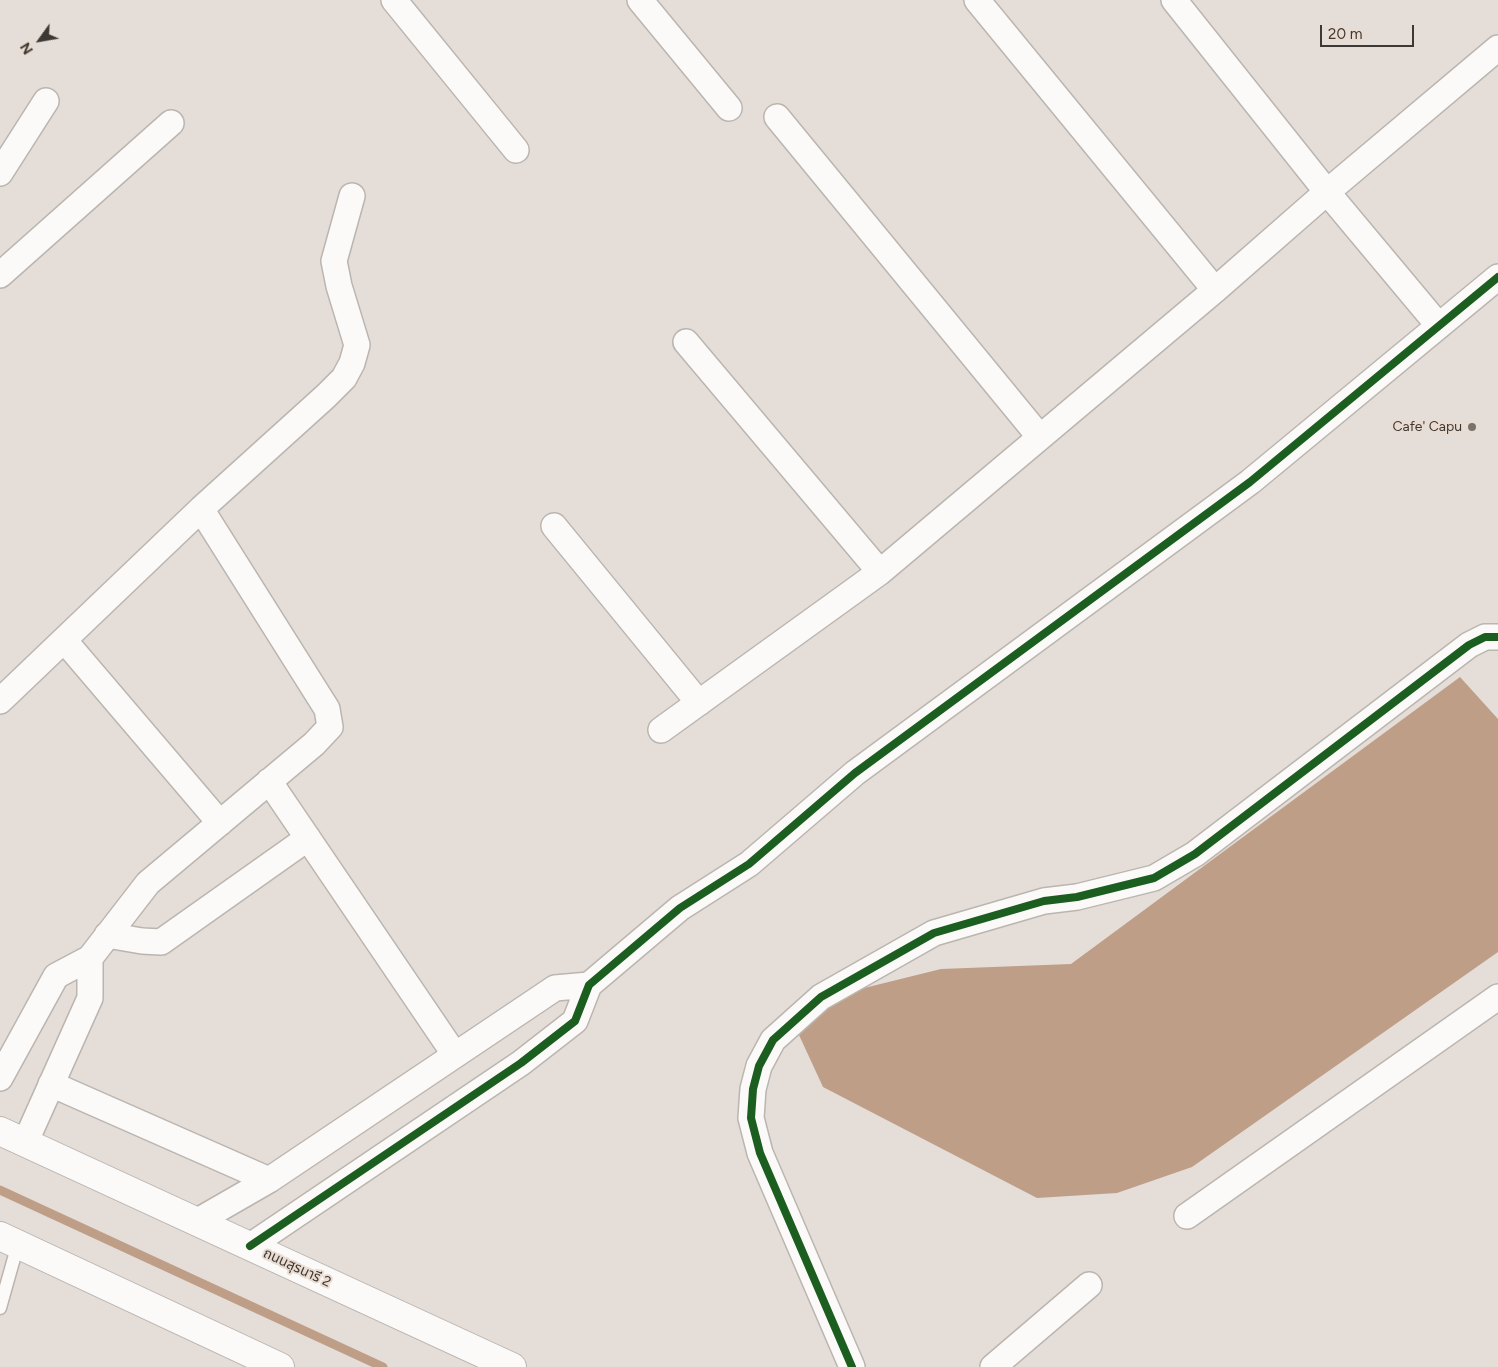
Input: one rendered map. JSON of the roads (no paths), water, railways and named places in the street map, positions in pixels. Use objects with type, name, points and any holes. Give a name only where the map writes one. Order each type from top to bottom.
[{"type":"main road","name":"ถนนสุรนารี 2","points":[[0,1131],[512,1367]]},
{"type":"main road","points":[[9,1240],[280,1367]]},
{"type":"street","points":[[394,0],[516,150]]},
{"type":"street","points":[[640,0],[729,108]]},
{"type":"street","points":[[977,0],[1215,290]]},
{"type":"street","points":[[1174,0],[1327,192],[1438,326]]},
{"type":"street","points":[[661,730],[880,572],[1039,436],[1215,290],[1327,192],[1498,48]]},
{"type":"street","points":[[0,173],[46,101]]},
{"type":"street","points":[[777,117],[1039,436]]},
{"type":"street","points":[[0,275],[171,123]]},
{"type":"street","points":[[0,702],[344,378],[352,363],[357,346],[339,286],[334,261],[352,196]]},
{"type":"street","points":[[250,1246],[522,1062],[575,1021],[589,985],[680,908],[750,864],[855,773],[1250,482],[1498,277]]},
{"type":"street","points":[[686,342],[880,572]]},
{"type":"street","points":[[0,1078],[6,1053],[56,976],[90,958],[148,883],[314,744],[330,727],[327,709],[202,510]]},
{"type":"street","points":[[554,526],[699,702]]},
{"type":"street","points":[[852,1367],[760,1154],[751,1118],[753,1089],[760,1066],[773,1040],[821,997],[934,933],[1044,902],[1077,897],[1154,878],[1195,854],[1469,645],[1485,637],[1498,638]]},
{"type":"street","points":[[64,640],[220,823]]},
{"type":"street","points":[[269,781],[455,1055]]},
{"type":"street","points":[[107,935],[161,942],[308,838]]},
{"type":"street","points":[[25,1143],[90,998],[90,958]]},
{"type":"street","points":[[196,1222],[269,1180],[555,988],[589,985]]},
{"type":"street","points":[[1187,1216],[1498,997]]},
{"type":"street","points":[[51,1084],[269,1180]]},
{"type":"street","points":[[993,1367],[1089,1285]]},
{"type":"lane","points":[[0,1308],[9,1240]]},
{"type":"waterway","points":[[0,1190],[383,1367]]},
{"type":"place","name":"Cafe' Capu","points":[[1472,427]]}]
